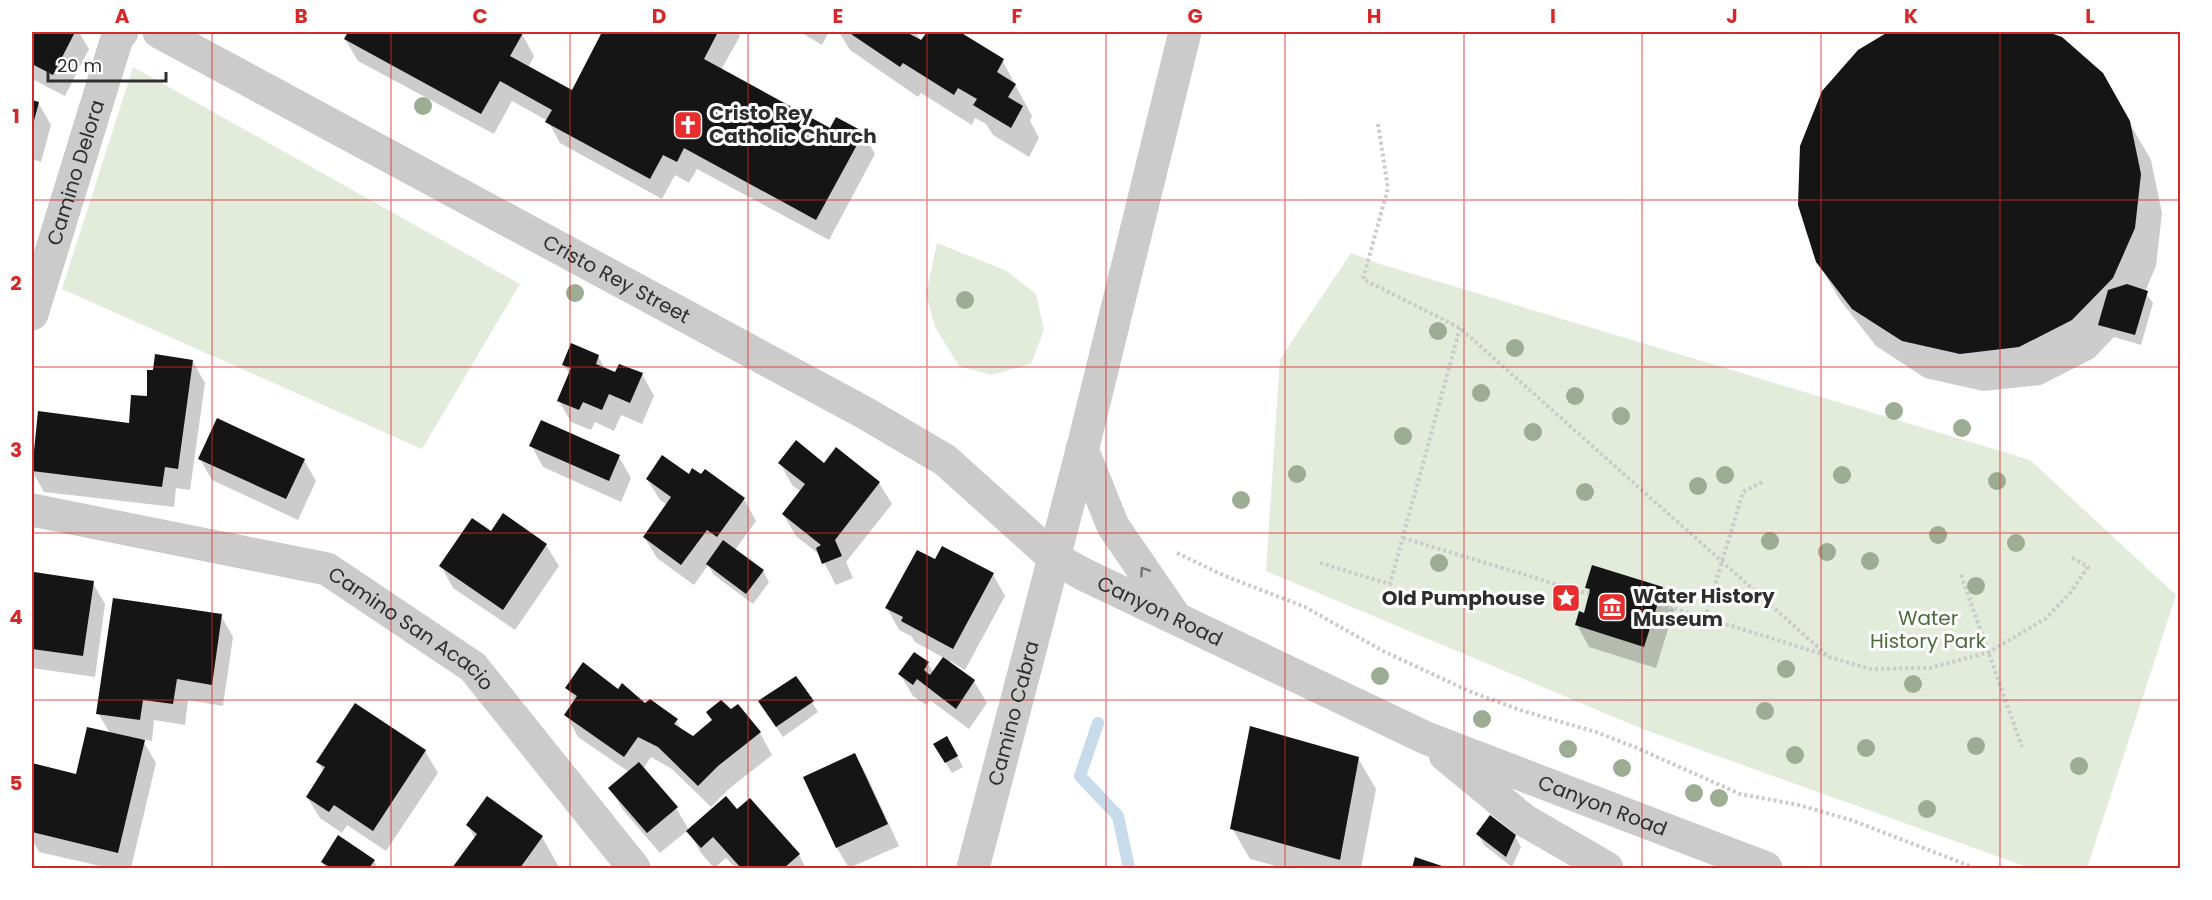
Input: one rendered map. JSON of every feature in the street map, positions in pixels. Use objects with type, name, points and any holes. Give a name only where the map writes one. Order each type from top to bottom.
[{"type":"street","name":"Camino Delora","points":[[32,314],[117,38],[122,32]]},
{"type":"street","name":"Cristo Rey Street","points":[[159,32],[865,413],[935,454],[945,460],[1054,558]]},
{"type":"street","points":[[1054,558],[1185,32]]},
{"type":"street","points":[[1083,449],[1113,526],[1177,619]]},
{"type":"street","name":"Camino San Acacio","points":[[32,510],[327,569],[473,667],[634,868]]},
{"type":"street","name":"Canyon Road","points":[[1054,558],[1426,738],[1766,868]]},
{"type":"street","name":"Camino Cabra","points":[[973,868],[1054,558]]},
{"type":"street","points":[[1426,738],[1524,820],[1607,868]]},
{"type":"path","points":[[1378,124],[1388,188],[1364,279],[1460,328],[1829,657]]},
{"type":"path","points":[[1320,563],[1390,584],[1460,328]]},
{"type":"path","points":[[1705,618],[1743,492],[1764,481]]},
{"type":"path","points":[[1403,538],[1589,594]]},
{"type":"path","points":[[1172,552],[1202,563],[1225,576],[1305,606],[1426,673],[1472,692],[1523,711],[1596,732],[1740,794],[1799,805],[1854,822],[1975,868]]},
{"type":"path","points":[[1657,603],[1870,669],[1930,668],[1989,652],[2045,619],[2070,593],[2088,567],[2071,557]]},
{"type":"path","points":[[1961,575],[2022,747]]},
{"type":"green space","points":[[133,67],[520,284],[422,449],[62,289]]},
{"type":"green space","points":[[937,243],[1007,271],[1036,294],[1044,330],[1031,364],[991,375],[959,366],[935,327],[926,294]]},
{"type":"green space","name":"Water History Park","points":[[1351,253],[1380,264],[2030,460],[2176,595],[2087,868],[2030,868],[1645,730],[1266,571],[1280,359]]},
{"type":"building","points":[[32,32],[75,32],[53,75],[32,64]]},
{"type":"building","name":"Cristo Rey Catholic Church","points":[[348,32],[520,32],[523,33],[510,56],[572,90],[602,32],[718,32],[704,59],[830,128],[836,117],[864,132],[816,220],[684,148],[677,162],[663,155],[650,179],[545,122],[552,110],[500,81],[481,114],[344,39]]},
{"type":"building","points":[[848,32],[909,32],[921,40],[927,32],[960,32],[1004,59],[997,72],[1016,84],[1008,97],[1023,106],[1011,128],[973,105],[977,99],[958,88],[954,95],[903,63],[900,67]]},
{"type":"building","points":[[1888,32],[2048,32],[2062,37],[2103,73],[2130,121],[2141,174],[2135,228],[2113,278],[2072,320],[2019,347],[1960,354],[1902,341],[1852,309],[1816,262],[1798,205],[1800,146],[1822,91],[1858,50]]},
{"type":"building","points":[[32,100],[39,102],[32,128]]},
{"type":"building","points":[[2127,284],[2148,291],[2135,335],[2098,325],[2108,290]]},
{"type":"building","points":[[571,343],[599,355],[596,364],[615,372],[619,364],[643,373],[630,403],[609,394],[602,410],[583,402],[579,410],[557,401],[571,368],[562,365]]},
{"type":"building","points":[[155,354],[193,360],[178,469],[165,467],[162,487],[32,471],[38,411],[129,423],[131,395],[147,396],[147,370],[153,370]]},
{"type":"building","points":[[217,418],[305,459],[286,499],[198,459]]},
{"type":"building","points":[[541,420],[620,455],[609,481],[529,446]]},
{"type":"building","points":[[796,440],[824,463],[836,447],[880,482],[835,540],[842,556],[822,564],[816,548],[821,545],[782,514],[805,484],[778,463]]},
{"type":"building","points":[[662,455],[689,474],[692,468],[701,474],[705,469],[745,498],[717,537],[707,530],[681,565],[643,537],[671,497],[646,479]]},
{"type":"building","points":[[503,513],[547,544],[503,610],[439,566],[472,518],[491,531]]},
{"type":"building","points":[[723,540],[764,570],[746,594],[706,564]]},
{"type":"building","points":[[942,546],[994,573],[953,649],[901,621],[903,617],[885,608],[917,550],[935,559]]},
{"type":"building","points":[[1592,565],[1663,587],[1644,647],[1575,625],[1579,611],[1584,613],[1590,589],[1585,588]]},
{"type":"building","points":[[34,572],[94,581],[83,656],[32,649]]},
{"type":"building","points":[[113,598],[222,614],[212,685],[177,679],[173,704],[143,700],[140,720],[96,714]]},
{"type":"building","points":[[914,652],[929,662],[924,670],[930,675],[943,657],[975,680],[956,709],[917,679],[913,685],[898,674]]},
{"type":"building","points":[[583,662],[618,689],[622,683],[645,703],[650,699],[678,719],[674,724],[693,736],[712,720],[706,712],[721,700],[731,709],[738,704],[761,732],[718,766],[698,786],[658,747],[638,737],[624,757],[564,715],[577,696],[565,688]]},
{"type":"building","points":[[796,676],[814,701],[776,727],[758,701]]},
{"type":"building","points":[[355,703],[426,750],[373,831],[334,805],[329,812],[306,797],[325,767],[316,762]]},
{"type":"building","points":[[1250,726],[1359,757],[1340,860],[1230,829]]},
{"type":"building","points":[[87,727],[145,740],[118,853],[32,832],[32,763],[76,774]]},
{"type":"building","points":[[947,736],[958,756],[945,763],[933,744]]},
{"type":"building","points":[[855,753],[888,824],[836,848],[803,777]]},
{"type":"building","points":[[639,762],[678,807],[647,833],[608,788]]},
{"type":"building","points":[[487,796],[543,836],[520,868],[452,868],[477,834],[466,825]]},
{"type":"building","points":[[726,796],[737,809],[750,798],[800,854],[784,868],[741,868],[713,837],[701,848],[686,831]]},
{"type":"building","points":[[1490,815],[1516,835],[1506,857],[1476,834]]},
{"type":"building","points":[[338,835],[375,860],[369,868],[331,868],[321,862]]},
{"type":"building","points":[[1415,857],[1448,868],[1412,868]]},
{"type":"waterway","points":[[1098,723],[1080,776],[1118,816],[1129,868]]},
{"type":"place","name":"Cristo Rey Catholic Church","points":[[688,125]]},
{"type":"place","name":"Old Pumphouse","points":[[1566,598]]},
{"type":"place","name":"Water History Museum","points":[[1612,607]]}]
